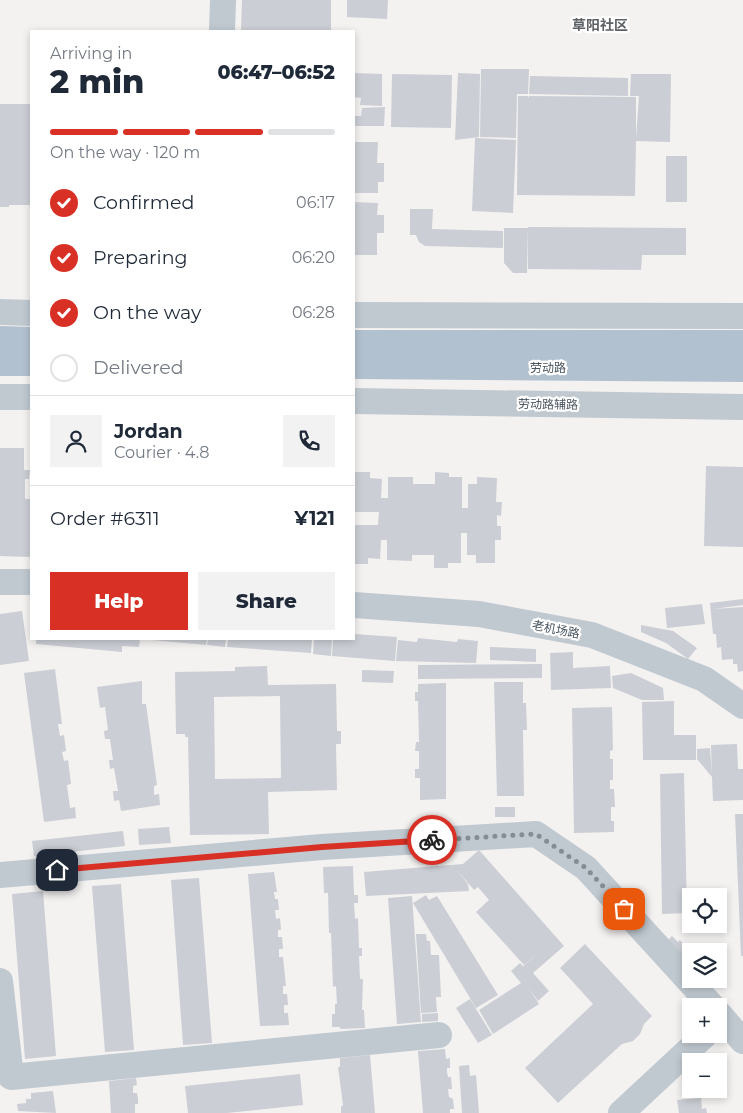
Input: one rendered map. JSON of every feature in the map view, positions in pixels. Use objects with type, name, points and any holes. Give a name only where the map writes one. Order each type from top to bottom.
[{"type":"main road","points":[[0,340],[30,341]]},
{"type":"main road","name":"劳动路","points":[[355,344],[743,344]]},
{"type":"main road","points":[[0,362],[30,362]]},
{"type":"main road","name":"劳动路","points":[[355,365],[743,368]]},
{"type":"street","points":[[222,0],[222,30]]},
{"type":"street","points":[[0,312],[30,313]]},
{"type":"street","points":[[355,315],[743,316]]},
{"type":"street","points":[[0,397],[30,397]]},
{"type":"street","name":"劳动路辅路","points":[[355,401],[743,407]]},
{"type":"street","points":[[0,582],[30,582]]},
{"type":"street","name":"老机场路","points":[[355,605],[479,614],[592,636],[704,680],[743,706]]},
{"type":"street","points":[[0,875],[322,847],[536,834],[586,868],[698,998]]},
{"type":"street","points":[[0,980],[11,1077],[439,1035]]},
{"type":"street","points":[[727,1028],[743,1041]]},
{"type":"street","points":[[621,1113],[692,1043]]},
{"type":"building","points":[[242,0],[331,0],[331,30],[241,30]]},
{"type":"building","points":[[347,0],[388,0],[387,19],[347,17]]},
{"type":"building","points":[[481,69],[529,69],[528,94],[517,94],[516,138],[480,137]]},
{"type":"building","points":[[355,73],[382,74],[382,106],[360,105],[361,98],[355,97]]},
{"type":"building","points":[[458,73],[480,74],[479,137],[455,140]]},
{"type":"building","points":[[392,74],[452,75],[451,128],[391,127]]},
{"type":"building","points":[[631,74],[671,74],[670,142],[636,141],[635,196],[517,195],[518,96],[528,96],[529,98],[529,96],[636,97],[636,138],[639,96],[630,96]]},
{"type":"building","points":[[530,76],[628,78],[628,96],[529,94]]},
{"type":"building","points":[[0,104],[30,104],[30,205],[0,207]]},
{"type":"building","points":[[385,107],[384,126],[355,126],[355,116],[361,116],[362,108]]},
{"type":"building","points":[[475,138],[516,140],[513,213],[472,211]]},
{"type":"building","points":[[355,142],[378,142],[377,163],[384,163],[384,182],[378,182],[378,193],[355,193]]},
{"type":"building","points":[[666,156],[687,156],[687,202],[666,202]]},
{"type":"building","points":[[355,202],[378,203],[377,215],[384,215],[384,233],[377,233],[377,255],[355,255]]},
{"type":"building","points":[[410,209],[433,209],[432,229],[503,231],[503,248],[425,246],[419,242],[416,235],[410,235]]},
{"type":"building","points":[[528,227],[686,228],[686,255],[642,255],[641,270],[528,269]]},
{"type":"building","points":[[504,228],[528,228],[527,273],[513,273],[504,263]]},
{"type":"building","points":[[0,448],[24,448],[24,470],[30,470],[29,479],[25,479],[25,499],[30,499],[30,557],[0,556]]},
{"type":"building","points":[[706,466],[743,467],[743,547],[704,546]]},
{"type":"building","points":[[355,472],[370,472],[370,478],[382,479],[381,498],[388,498],[388,477],[413,477],[413,484],[435,484],[435,472],[449,473],[449,477],[462,477],[462,508],[468,508],[468,484],[477,484],[477,477],[497,478],[496,502],[502,502],[501,516],[497,515],[497,526],[501,526],[501,540],[495,540],[495,563],[476,563],[476,555],[467,555],[467,533],[461,533],[461,563],[448,563],[448,568],[434,568],[434,555],[412,555],[412,561],[387,560],[387,540],[381,540],[380,559],[368,558],[368,564],[355,564],[355,525],[378,525],[379,512],[355,512]]},
{"type":"building","points":[[743,599],[743,605],[713,609],[743,607],[743,671],[738,672],[737,664],[733,664],[733,659],[722,660],[721,647],[717,648],[716,634],[713,634],[710,603]]},
{"type":"building","points":[[702,604],[705,624],[667,628],[665,608]]},
{"type":"building","points":[[22,611],[29,661],[0,665],[0,614]]},
{"type":"building","points":[[641,625],[673,631],[697,648],[688,659],[666,643],[641,632]]},
{"type":"building","points":[[355,634],[397,637],[395,661],[332,656],[333,640],[355,640]]},
{"type":"building","points":[[418,638],[457,642],[458,639],[478,641],[476,663],[396,661],[398,640],[417,642]]},
{"type":"building","points":[[36,640],[140,640],[139,647],[122,646],[122,652],[36,644]]},
{"type":"building","points":[[152,640],[207,640],[206,645]]},
{"type":"building","points":[[208,640],[226,640],[225,647],[207,645]]},
{"type":"building","points":[[228,640],[312,640],[311,653],[227,647]]},
{"type":"building","points":[[314,640],[332,640],[331,656],[313,654]]},
{"type":"building","points":[[490,647],[536,649],[536,662],[490,660]]},
{"type":"building","points":[[573,652],[573,668],[610,666],[611,688],[551,690],[550,653]]},
{"type":"building","points":[[542,664],[542,678],[418,679],[418,665]]},
{"type":"building","points":[[267,666],[268,685],[336,684],[337,731],[341,731],[341,744],[336,744],[337,790],[268,792],[269,834],[190,835],[188,737],[185,737],[185,734],[176,734],[175,672],[235,671],[235,667]],"holes":[[[280,696],[281,778],[215,779],[214,697]]]},
{"type":"building","points":[[55,669],[62,724],[58,724],[60,736],[64,735],[66,751],[62,752],[64,761],[68,760],[71,784],[67,785],[70,808],[75,807],[76,818],[44,822],[24,673]]},
{"type":"building","points":[[362,670],[394,671],[393,683],[362,682]]},
{"type":"building","points":[[631,673],[663,688],[664,700],[642,700],[613,688],[612,676]]},
{"type":"building","points":[[142,681],[142,704],[146,704],[157,785],[154,786],[154,795],[159,794],[160,805],[121,811],[119,800],[114,801],[113,791],[118,791],[114,768],[110,769],[109,760],[113,760],[110,739],[105,739],[104,731],[108,730],[105,707],[100,708],[97,687]]},
{"type":"building","points":[[494,682],[523,682],[523,703],[526,703],[527,730],[523,730],[524,796],[497,796]]},
{"type":"building","points":[[446,683],[446,799],[420,800],[420,778],[415,778],[415,769],[419,769],[419,751],[415,751],[416,742],[419,742],[418,701],[415,701],[415,692],[418,692],[418,684]]},
{"type":"building","points":[[674,701],[674,735],[696,735],[696,760],[643,760],[642,702]]},
{"type":"building","points":[[612,707],[613,750],[610,751],[610,759],[613,759],[613,780],[610,780],[610,789],[614,789],[615,807],[611,807],[611,821],[614,821],[614,832],[574,833],[572,708]]},
{"type":"building","points":[[737,744],[738,769],[743,769],[743,800],[713,801],[712,777],[697,759],[697,749],[710,748],[712,775],[711,745]]},
{"type":"building","points":[[684,773],[686,888],[682,888],[682,913],[662,914],[660,774]]},
{"type":"building","points":[[495,807],[515,807],[515,817],[495,817]]},
{"type":"building","points":[[735,814],[743,814],[743,956],[741,956]]},
{"type":"building","points":[[169,827],[171,843],[139,845],[138,829]]},
{"type":"building","points":[[123,831],[125,846],[34,856],[32,841]]},
{"type":"building","points":[[479,850],[564,946],[533,973],[549,991],[538,1001],[528,987],[539,1004],[493,1034],[479,1010],[521,983],[511,971],[520,963],[523,966],[521,968],[544,948],[524,965],[476,912],[489,900],[478,887],[474,890],[456,869],[468,884],[469,891],[366,896],[364,872],[463,864]]},
{"type":"building","points":[[353,866],[354,895],[358,895],[358,903],[354,903],[355,919],[358,918],[359,948],[362,948],[362,956],[359,956],[360,979],[363,979],[362,1010],[364,1010],[365,1028],[340,1029],[340,1027],[332,1027],[332,1014],[335,1014],[335,1004],[337,1004],[336,986],[333,987],[328,893],[324,893],[323,867]]},
{"type":"building","points":[[274,872],[277,892],[274,892],[275,899],[278,899],[279,910],[275,910],[276,919],[280,918],[281,930],[278,930],[278,937],[282,937],[283,949],[279,949],[279,957],[283,957],[286,986],[283,986],[283,994],[287,994],[288,1005],[284,1005],[284,1013],[288,1013],[289,1025],[260,1026],[248,874]]},
{"type":"building","points":[[199,878],[212,1043],[183,1045],[171,880]]},
{"type":"building","points":[[121,884],[134,1050],[105,1052],[92,886]]},
{"type":"building","points":[[43,891],[56,1056],[25,1059],[12,894]]},
{"type":"building","points":[[426,895],[429,900],[437,896],[498,995],[476,1008],[413,903]]},
{"type":"building","points":[[412,896],[421,1022],[397,1024],[388,898]]},
{"type":"building","points":[[416,934],[426,934],[427,941],[430,941],[431,955],[439,955],[441,997],[436,997],[437,1012],[421,1013]]},
{"type":"building","points":[[672,936],[678,942],[680,940],[683,943],[682,965],[662,946]]},
{"type":"building","points":[[585,944],[652,1016],[644,1024],[640,1034],[633,1041],[622,1044],[558,1103],[525,1068],[593,1004],[560,968]]},
{"type":"building","points":[[470,999],[492,1035],[478,1043],[456,1008]]},
{"type":"building","points":[[438,1013],[438,1021],[422,1022],[422,1014]]},
{"type":"building","points":[[445,1049],[446,1059],[450,1058],[450,1068],[447,1068],[447,1072],[448,1077],[451,1077],[452,1089],[448,1089],[449,1097],[453,1099],[454,1109],[450,1109],[450,1113],[423,1113],[418,1051]]},
{"type":"building","points":[[370,1055],[375,1113],[341,1113],[343,1105],[338,1067],[340,1067],[340,1058]]},
{"type":"building","points":[[469,1065],[470,1076],[476,1075],[479,1113],[462,1113],[459,1066]]},
{"type":"building","points":[[300,1074],[303,1105],[227,1113],[188,1113],[185,1086]]},
{"type":"building","points":[[136,1078],[137,1085],[133,1086],[133,1093],[137,1093],[138,1099],[138,1104],[135,1104],[135,1113],[111,1113],[109,1081]]},
{"type":"building","points":[[53,1091],[56,1113],[18,1111],[17,1104],[26,1103],[26,1099],[31,1099],[31,1093]]},
{"type":"building","points":[[701,1098],[702,1109],[706,1108],[707,1113],[679,1113],[677,1100]]},
{"type":"way so far","points":[[432,840],[536,834],[586,868],[624,909]]},
{"type":"district","name":"草阳社区","points":[[600,25]]},
{"type":"route","points":[[57,870],[322,847],[432,840]]}]
